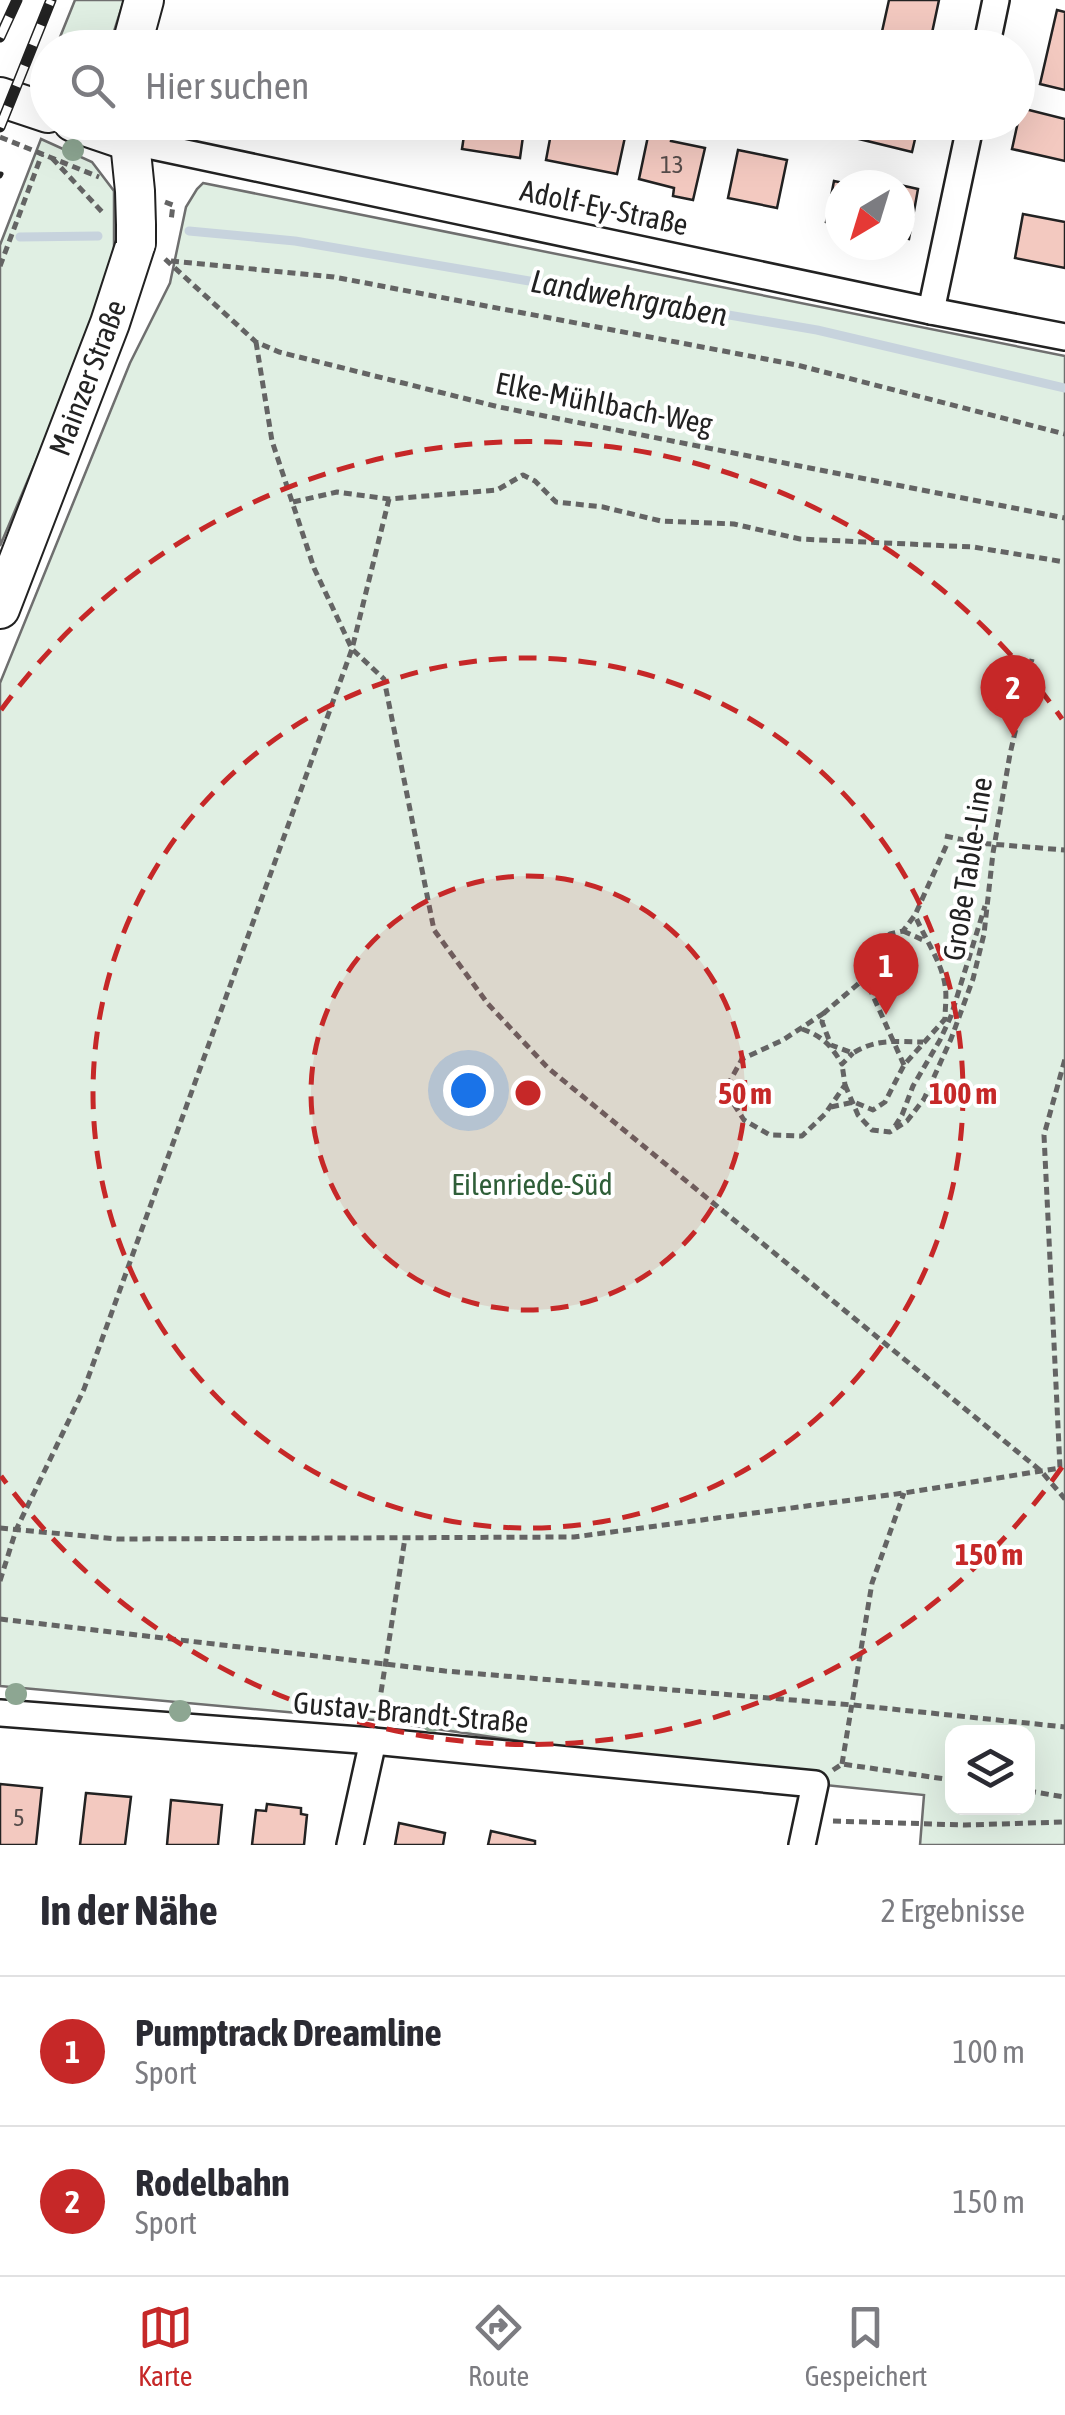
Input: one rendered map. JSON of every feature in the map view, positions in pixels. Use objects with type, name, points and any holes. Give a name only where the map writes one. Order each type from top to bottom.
[{"type":"street","points":[[136,30],[144,0]]},
{"type":"street","points":[[990,30],[996,0]]},
{"type":"street","points":[[0,97],[30,108]]},
{"type":"street","name":"Mainzer Straße","points":[[0,608],[149,228],[130,140]]},
{"type":"street","name":"Adolf-Ey-Straße","points":[[164,140],[1065,338]]},
{"type":"street","points":[[932,311],[967,140]]},
{"type":"street","name":"Gustav-Brandt-Straße","points":[[0,1712],[373,1741],[815,1784]]},
{"type":"street","points":[[350,1845],[373,1741]]},
{"type":"street","points":[[805,1833],[815,1784]]},
{"type":"path","points":[[0,136],[42,154],[149,228],[334,277],[797,365],[1065,434]]},
{"type":"path","points":[[0,266],[42,154]]},
{"type":"path","points":[[149,228],[173,204]]},
{"type":"path","name":"Elke-Mühlbach-Weg","points":[[149,228],[256,342],[279,352],[499,407],[1065,518]]},
{"type":"path","points":[[256,342],[272,441],[314,568],[352,649],[384,679],[434,930],[488,1004],[548,1068],[1042,1472],[1065,1499]]},
{"type":"path","points":[[292,502],[337,492],[389,499],[497,490],[522,476],[536,481],[556,502],[604,507],[661,521],[734,524],[800,539],[973,547],[1065,562]]},
{"type":"path","points":[[0,1581],[16,1530],[84,1389],[352,649],[389,499]]},
{"type":"path","name":"Große Table-Line","points":[[892,1130],[907,1121],[924,1099],[951,1039],[977,964],[1010,754],[1032,659]]},
{"type":"path","points":[[945,836],[978,843],[1065,850]]},
{"type":"path","points":[[904,1065],[866,978],[868,952],[890,934],[903,930],[915,914],[946,844]]},
{"type":"path","points":[[824,1013],[822,1022],[842,1064],[845,1084],[858,1116],[872,1130],[892,1130],[951,1016],[990,889]]},
{"type":"path","points":[[831,1107],[854,1102],[873,1110],[885,1102],[904,1065],[945,1019],[946,986],[938,959],[915,914]]},
{"type":"path","points":[[903,930],[926,941]]},
{"type":"path","points":[[845,1084],[831,1107],[802,1136],[770,1135],[744,1120],[733,1102],[730,1081],[742,1059],[802,1029],[866,978]]},
{"type":"path","points":[[857,986],[873,996]]},
{"type":"path","points":[[881,1042],[886,1026]]},
{"type":"path","points":[[802,1029],[852,1053]]},
{"type":"path","points":[[842,1064],[868,1044],[924,1042]]},
{"type":"path","points":[[0,1528],[117,1539],[574,1537],[1062,1468],[1044,1135],[1065,1059]]},
{"type":"path","points":[[815,1784],[842,1764],[872,1583],[904,1493]]},
{"type":"path","points":[[373,1741],[405,1538]]},
{"type":"path","points":[[0,1619],[465,1673],[1065,1727]]},
{"type":"path","points":[[842,1764],[945,1779]]},
{"type":"path","points":[[1035,1792],[1065,1797]]},
{"type":"path","points":[[805,1833],[1065,1822]]},
{"type":"green space","points":[[75,0],[124,0],[114,30],[63,30]]},
{"type":"green space","points":[[41,140],[92,162],[114,191],[114,270],[0,546],[0,245]]},
{"type":"green space","name":"Eilenriede-Süd","points":[[203,183],[1065,356],[1065,1845],[920,1845],[924,1795],[815,1784],[375,1720],[0,1686],[0,683],[130,363],[170,283],[186,207]]},
{"type":"building","points":[[889,0],[939,0],[933,30],[882,30]]},
{"type":"building","points":[[1057,10],[1065,12],[1065,90],[1040,84]]},
{"type":"building","points":[[1035,112],[1065,119],[1065,161],[1012,149],[1014,140],[1035,140]]},
{"type":"building","points":[[463,140],[522,140],[520,158],[462,149]]},
{"type":"building","points":[[550,140],[624,140],[617,174],[546,160]]},
{"type":"building","points":[[647,140],[671,140],[705,148],[693,200],[673,196],[674,188],[639,179]]},
{"type":"building","points":[[863,140],[915,140],[912,152]]},
{"type":"building","points":[[738,150],[787,160],[777,208],[728,198]]},
{"type":"building","points":[[1023,214],[1065,222],[1065,268],[1015,258]]},
{"type":"building","points":[[0,1784],[42,1788],[36,1845],[0,1845]]},
{"type":"building","points":[[86,1793],[131,1797],[125,1845],[80,1845]]},
{"type":"building","points":[[171,1800],[222,1805],[218,1845],[167,1845]]},
{"type":"building","points":[[267,1804],[301,1808],[301,1814],[307,1815],[304,1845],[252,1845],[256,1810],[266,1811]]},
{"type":"building","points":[[399,1823],[445,1833],[443,1845],[395,1845]]},
{"type":"building","points":[[491,1831],[535,1841],[535,1845],[488,1845]]},
{"type":"waterway","name":"Landwehrgraben","points":[[189,231],[295,241],[817,330],[1065,388]]},
{"type":"waterway","name":"Landwehrgraben","points":[[20,237],[98,236]]},
{"type":"railway","points":[[0,37],[17,0]]},
{"type":"railway","points":[[39,30],[51,0]]},
{"type":"railway","points":[[0,127],[30,52]]},
{"type":"place","name":"Rodelbahn","points":[[1013,737]]},
{"type":"place","name":"Pumptrack Dreamline","points":[[886,1015]]}]
